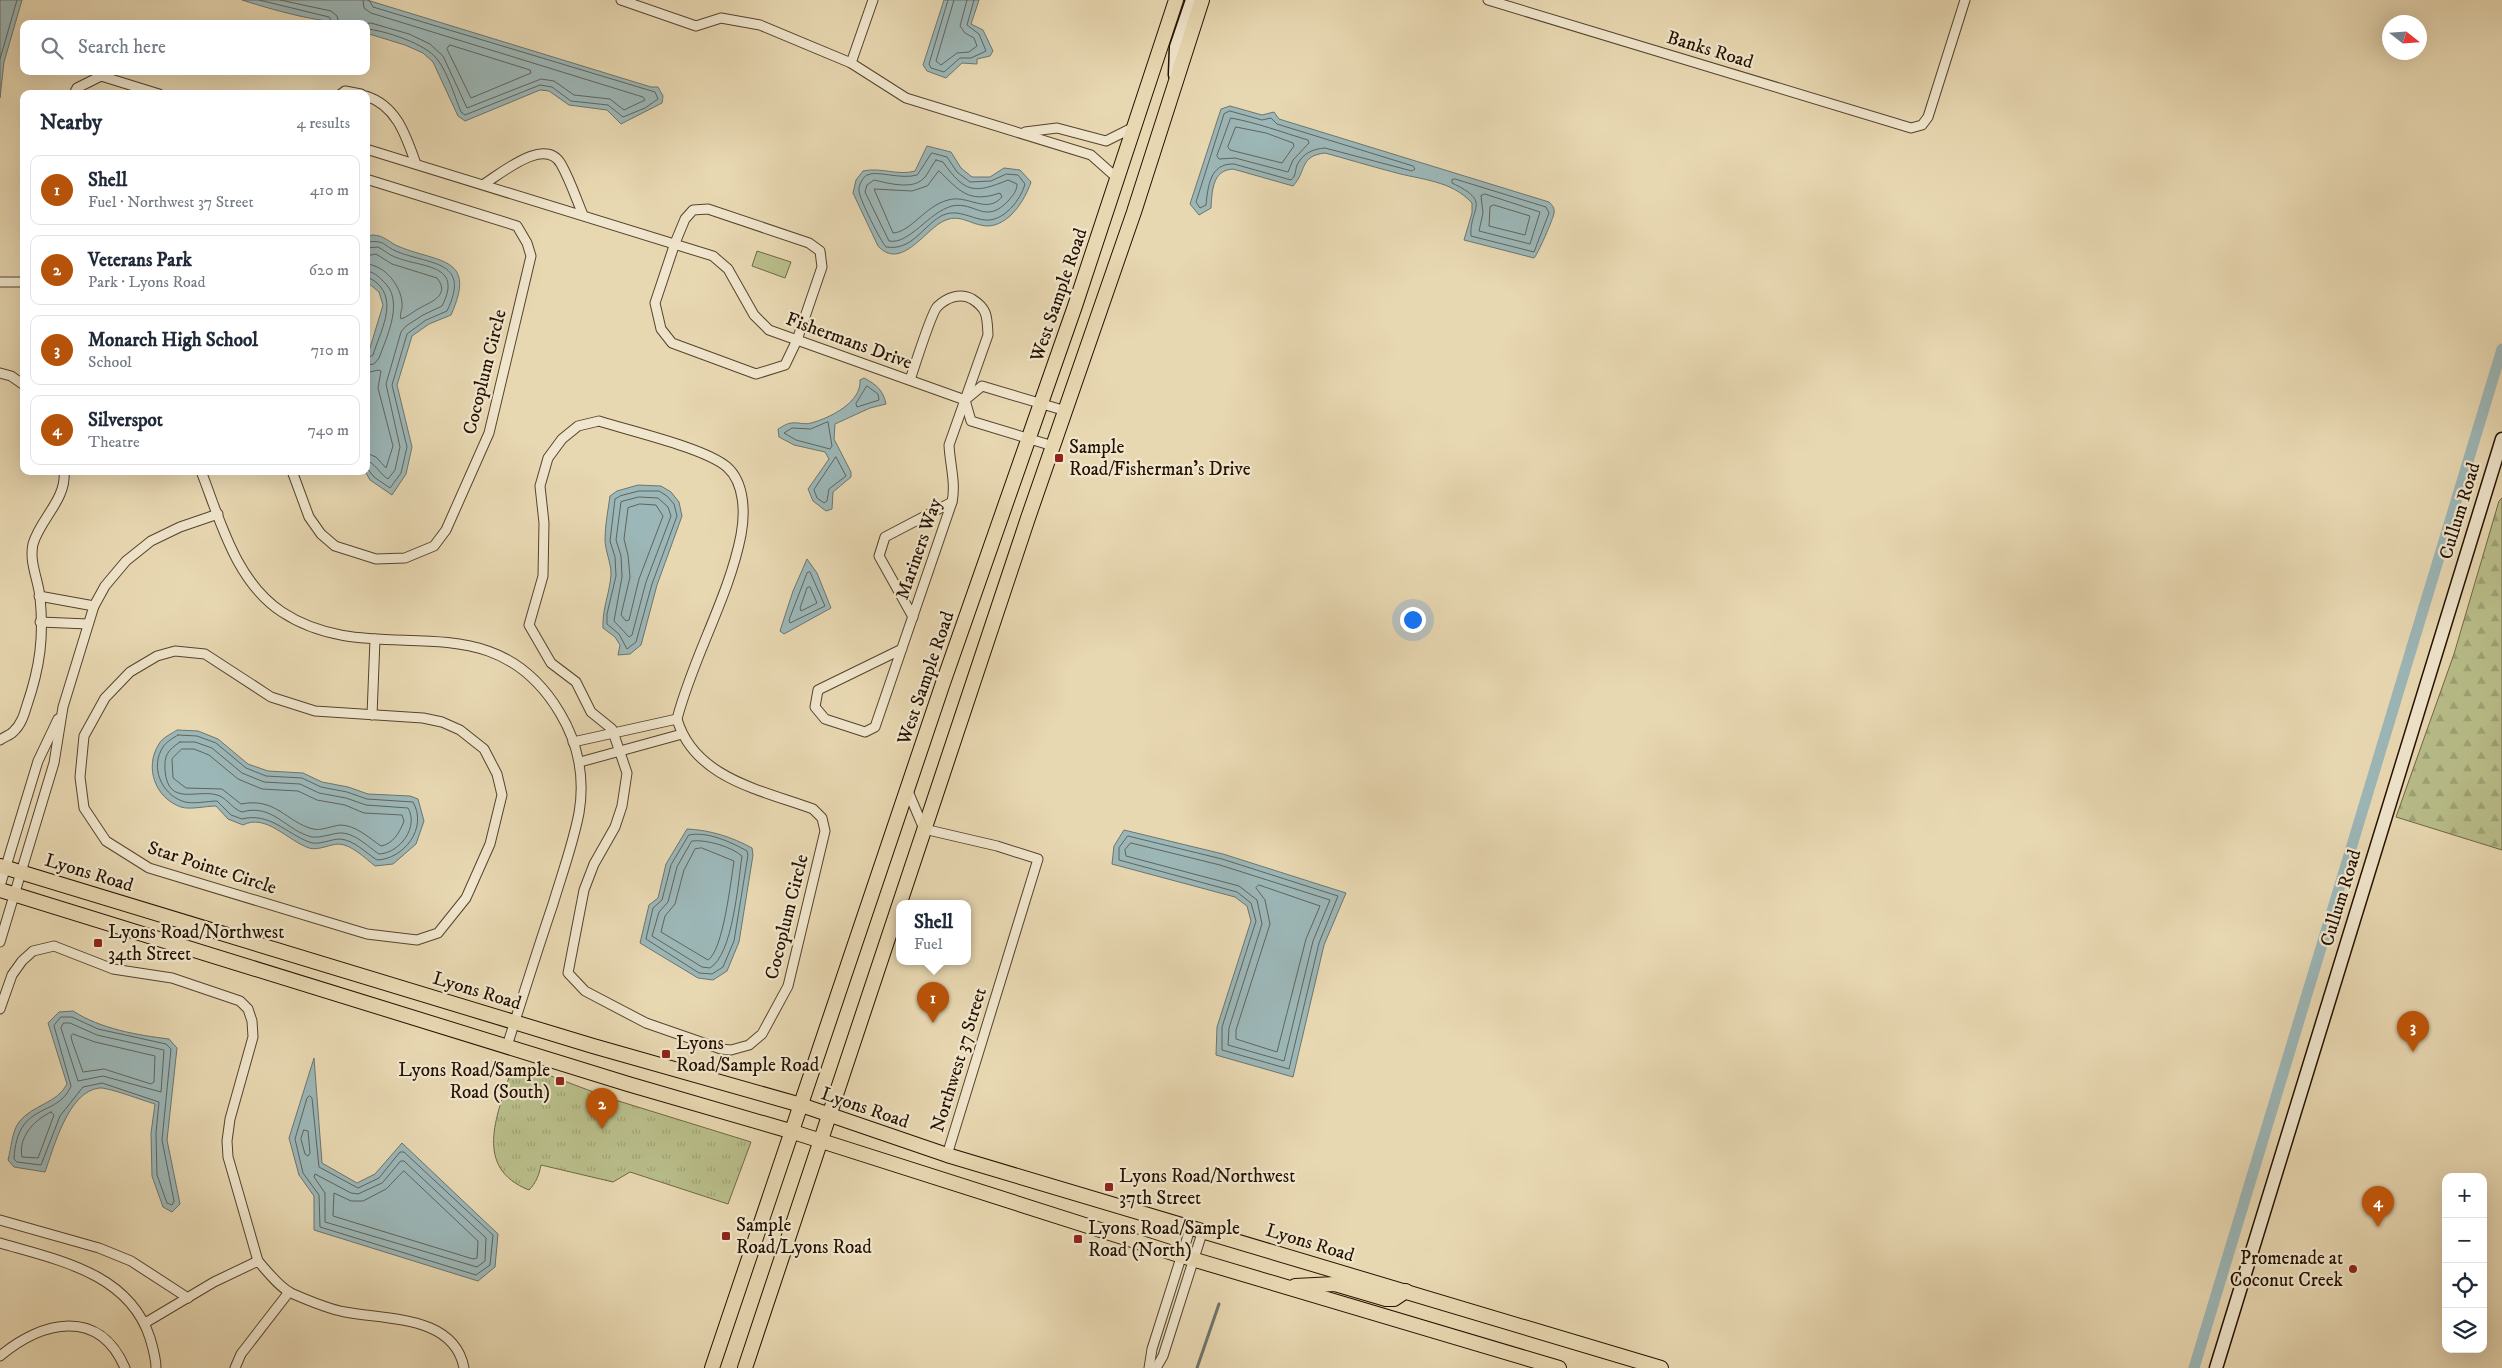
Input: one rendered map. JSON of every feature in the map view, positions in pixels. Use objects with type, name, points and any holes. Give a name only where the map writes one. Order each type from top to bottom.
[{"type":"main road","name":"West Sample Road","points":[[712,1368],[790,1131],[834,1013],[907,789],[1042,404],[1176,0]]},
{"type":"main road","points":[[901,900],[1202,0]]},
{"type":"main road","name":"Lyons Road","points":[[3,867],[515,1022],[801,1105],[947,1155],[1197,1228],[1661,1368]]},
{"type":"main road","points":[[0,890],[790,1131],[1188,1258],[1559,1368]]},
{"type":"main road","points":[[744,1368],[896,914]]},
{"type":"main road","points":[[1282,1286],[1335,1284],[1386,1299],[1401,1296],[1406,1291]]},
{"type":"street","points":[[621,0],[636,2],[696,26],[721,18],[760,25],[851,63],[906,98],[1091,155],[1118,179]]},
{"type":"street","points":[[851,63],[873,0]]},
{"type":"street","points":[[1174,85],[1176,46],[1192,0]]},
{"type":"street","name":"Banks Road","points":[[1488,0],[1911,128],[1922,125],[1928,117],[1965,0]]},
{"type":"street","points":[[76,90],[101,76],[146,90]]},
{"type":"street","points":[[370,97],[377,99],[389,108],[404,131],[416,164]]},
{"type":"street","points":[[1021,132],[1057,128],[1106,141],[1134,127]]},
{"type":"street","name":"Fishermans Drive","points":[[370,150],[713,256],[728,268],[754,315],[769,330],[965,400]]},
{"type":"street","points":[[484,184],[528,156],[541,153],[551,155],[561,162],[583,215]]},
{"type":"street","name":"Cocoplum Circle","points":[[293,475],[309,518],[321,534],[335,546],[376,559],[405,558],[434,546],[446,530],[489,433],[531,256],[527,243],[517,226],[370,180]]},
{"type":"street","points":[[708,208],[809,244],[820,251],[822,267],[797,340],[785,364],[756,374],[672,343],[661,329],[656,303],[675,243],[684,219],[693,210],[708,208]]},
{"type":"street","points":[[0,282],[20,282]]},
{"type":"street","name":"Mariners Way","points":[[902,649],[818,690],[815,707],[825,719],[865,732],[875,727],[902,649],[913,617],[952,502],[955,489],[949,445],[988,335],[987,318],[983,306],[968,296],[951,296],[936,308],[910,380]]},
{"type":"street","points":[[0,373],[11,376],[20,382]]},
{"type":"street","points":[[1053,446],[971,421],[965,400],[982,386],[1066,411]]},
{"type":"street","name":"Cocoplum Circle","points":[[599,421],[708,456],[727,467],[738,480],[742,499],[741,534],[734,563],[677,719],[682,734],[695,753],[724,776],[813,809],[822,818],[825,831],[788,986],[762,1034],[750,1045],[731,1050],[646,1023],[584,991],[568,973],[584,890],[594,864],[615,828],[622,806],[627,773],[622,751],[612,729],[591,712],[576,682],[552,663],[529,625],[543,576],[544,523],[540,486],[548,458],[562,439],[578,426],[599,421]]},
{"type":"street","name":"Cullum Road","points":[[2216,1368],[2502,439]]},
{"type":"street","points":[[0,740],[13,732],[22,720],[38,674],[42,653],[40,596],[32,563],[33,544],[58,499],[65,475]]},
{"type":"street","points":[[203,475],[244,572],[260,592],[282,612],[306,625],[332,634],[375,639],[456,642],[480,647],[507,659],[529,675],[550,696],[565,721],[580,762],[579,812],[565,865],[508,1046]]},
{"type":"street","points":[[913,617],[879,556],[885,537],[952,502]]},
{"type":"street","points":[[0,942],[16,895],[54,763],[63,707],[94,606],[104,586],[126,561],[151,541],[180,527],[218,514]]},
{"type":"street","points":[[40,596],[94,606]]},
{"type":"street","points":[[40,622],[88,624]]},
{"type":"street","points":[[372,715],[375,639]]},
{"type":"street","name":"Star Pointe Circle","points":[[175,651],[205,654],[281,702],[315,712],[372,715],[423,718],[460,730],[484,749],[497,774],[502,795],[490,844],[466,898],[438,934],[417,940],[368,934],[149,868],[106,841],[84,808],[80,777],[84,736],[105,698],[130,672],[157,656],[175,651]]},
{"type":"street","points":[[0,886],[3,867],[38,761],[63,707]]},
{"type":"street","points":[[573,742],[677,719]]},
{"type":"street","points":[[580,762],[682,734]]},
{"type":"street","points":[[907,789],[924,829]]},
{"type":"street","name":"Northwest 37 Street","points":[[924,829],[997,846],[1038,859],[947,1155]]},
{"type":"street","points":[[0,1009],[12,975],[22,961],[33,951],[54,946],[114,969],[172,978],[240,1001],[248,1009],[252,1021],[253,1037],[230,1119],[227,1141],[228,1157],[258,1261],[289,1292],[343,1312],[424,1325],[442,1333],[455,1346],[464,1368]]},
{"type":"street","points":[[0,1220],[99,1248],[117,1255],[155,1275],[188,1298]]},
{"type":"street","points":[[1156,1368],[1163,1356],[1197,1228]]},
{"type":"street","points":[[0,1243],[81,1268],[108,1282],[127,1299],[145,1323],[156,1361],[156,1368]]},
{"type":"street","points":[[1149,1368],[1152,1349],[1188,1258]]},
{"type":"street","points":[[145,1323],[258,1261]]},
{"type":"street","points":[[234,1368],[241,1354],[289,1292]]},
{"type":"street","points":[[0,1356],[26,1337],[44,1329],[75,1325],[93,1331],[108,1341],[119,1353],[125,1368]]},
{"type":"green space","points":[[757,251],[791,262],[785,278],[752,266]]},
{"type":"green space","points":[[2502,498],[2502,850],[2396,817],[2454,654],[2499,501]]},
{"type":"green space","points":[[518,1067],[527,1067],[612,1099],[751,1142],[728,1204],[630,1172],[613,1182],[541,1165],[537,1179],[529,1190],[512,1180],[501,1168],[495,1155],[494,1140],[496,1123],[510,1074]]},
{"type":"water","points":[[0,0],[22,0],[4,62],[0,98]]},
{"type":"water","points":[[242,0],[367,0],[651,87],[658,87],[663,96],[662,103],[621,124],[607,110],[569,105],[549,91],[540,90],[465,121],[458,116],[433,62],[423,53],[405,45],[370,34],[370,20],[323,20]]},
{"type":"water","points":[[944,0],[979,0],[971,24],[983,30],[993,51],[990,56],[977,59],[977,64],[962,63],[946,78],[927,71],[923,65]]},
{"type":"water","points":[[1230,106],[1262,115],[1274,112],[1279,119],[1549,202],[1554,208],[1553,216],[1542,244],[1534,258],[1464,240],[1472,213],[1472,203],[1464,195],[1445,185],[1325,153],[1311,157],[1307,161],[1293,186],[1233,169],[1226,170],[1221,173],[1214,183],[1211,208],[1199,215],[1190,204],[1221,109]]},
{"type":"water","points":[[927,146],[951,152],[961,168],[972,177],[990,177],[1004,168],[1020,170],[1031,182],[1025,196],[1015,211],[1002,222],[987,226],[951,218],[938,224],[905,251],[896,254],[887,253],[878,246],[853,193],[856,180],[863,171],[876,170],[902,173],[915,171]]},
{"type":"water","points":[[370,236],[380,236],[400,247],[441,260],[457,272],[460,282],[458,296],[451,315],[429,324],[412,336],[397,385],[412,447],[406,474],[392,495],[370,480],[367,475],[370,475],[370,348],[383,305],[379,292],[370,284]]},
{"type":"water","points":[[864,378],[879,388],[886,404],[870,408],[835,424],[834,439],[851,472],[851,477],[833,492],[832,509],[826,511],[813,501],[808,489],[829,459],[825,452],[794,445],[779,437],[778,429],[790,423],[811,423],[835,413],[856,395],[860,380]]},
{"type":"water","points":[[638,485],[661,486],[671,492],[679,502],[682,516],[657,585],[641,645],[630,654],[618,655],[620,645],[615,637],[603,628],[611,574],[605,543],[606,523],[610,496],[617,491]]},
{"type":"water","points":[[807,559],[817,573],[831,608],[784,634],[780,631],[793,591]]},
{"type":"water","points":[[177,730],[198,731],[218,739],[248,764],[268,771],[303,773],[322,782],[348,787],[368,794],[410,796],[418,799],[424,821],[416,844],[393,864],[375,866],[358,852],[344,845],[335,844],[313,849],[301,845],[268,825],[252,822],[243,825],[228,819],[216,806],[185,808],[172,803],[164,797],[155,781],[152,762],[160,742]]},
{"type":"water","points":[[687,829],[721,835],[752,848],[753,855],[739,942],[727,971],[713,980],[698,978],[640,943],[649,905],[658,898],[666,864]]},
{"type":"water","points":[[1124,830],[1223,854],[1346,893],[1324,945],[1293,1077],[1216,1055],[1217,1027],[1251,921],[1247,906],[1235,897],[1112,864],[1114,846]]},
{"type":"water","points":[[73,1011],[107,1027],[169,1039],[177,1048],[167,1140],[180,1204],[172,1212],[163,1207],[152,1176],[151,1133],[155,1104],[126,1094],[99,1088],[88,1092],[79,1099],[64,1122],[45,1172],[14,1167],[8,1160],[13,1135],[19,1122],[24,1116],[58,1096],[67,1084],[48,1023],[59,1012]]},
{"type":"water","points":[[314,1058],[322,1163],[357,1183],[375,1174],[402,1143],[498,1234],[495,1267],[478,1281],[314,1230],[314,1196],[299,1175],[289,1138]]},
{"type":"waterway","points":[[2194,1368],[2502,349]]},
{"type":"waterway","points":[[1197,1368],[1219,1304]]},
{"type":"place","name":"Sample Road/Fisherman's Drive","points":[[1059,458]]},
{"type":"place","name":"Lyons Road/Northwest 34th Street","points":[[98,943]]},
{"type":"place","name":"Shell","points":[[933,1023]]},
{"type":"place","name":"Monarch High School","points":[[2413,1052]]},
{"type":"place","name":"Lyons Road/Sample Road","points":[[666,1054]]},
{"type":"place","name":"Lyons Road/Sample Road (South)","points":[[560,1081]]},
{"type":"place","name":"Veterans Park","points":[[602,1129]]},
{"type":"place","name":"Lyons Road/Northwest 37th Street","points":[[1109,1187]]},
{"type":"place","name":"Silverspot","points":[[2378,1227]]},
{"type":"place","name":"Sample Road/Lyons Road","points":[[726,1236]]},
{"type":"place","name":"Lyons Road/Sample Road (North)","points":[[1078,1239]]},
{"type":"place","name":"Promenade at Coconut Creek","points":[[2353,1269]]}]
